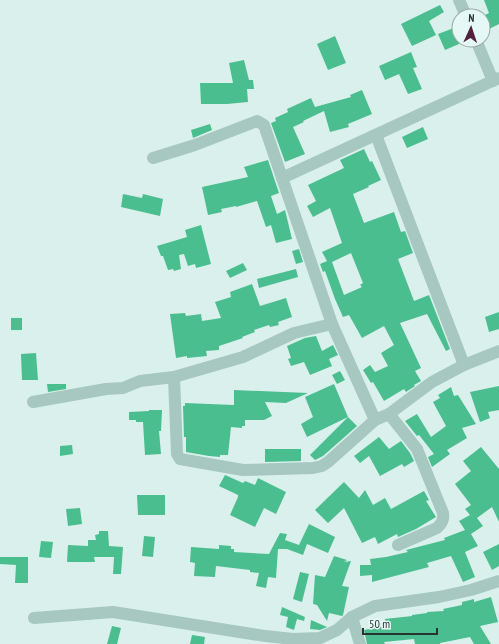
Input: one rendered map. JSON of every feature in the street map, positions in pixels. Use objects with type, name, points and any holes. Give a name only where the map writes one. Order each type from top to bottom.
[{"type":"street","points":[[282,178],[496,79],[480,48]]},
{"type":"street","points":[[153,158],[195,145],[257,121],[264,125],[332,324],[375,420]]},
{"type":"street","points":[[376,135],[464,365]]},
{"type":"street","points":[[33,402],[106,389],[123,388],[140,381],[174,377],[243,357],[294,333],[332,324]]},
{"type":"street","points":[[174,377],[177,454],[180,459],[243,470],[313,468],[322,466],[328,462],[375,420],[388,414],[432,382],[464,365],[499,351]]},
{"type":"street","points":[[388,414],[417,449],[443,513],[444,519],[442,524],[437,528],[398,545]]},
{"type":"street","points":[[34,618],[113,612],[293,639],[320,638],[337,630],[352,617],[375,606],[439,597],[471,590],[499,581]]},
{"type":"street","points":[[352,617],[360,644]]},
{"type":"building","points":[[484,0],[499,0],[499,24],[491,28],[491,8],[487,8]]},
{"type":"building","points":[[440,5],[444,12],[429,21],[436,35],[412,46],[401,24]]},
{"type":"building","points":[[451,29],[451,47],[445,50],[438,34]]},
{"type":"building","points":[[335,36],[346,63],[328,70],[317,44]]},
{"type":"building","points":[[411,52],[417,67],[413,68],[422,89],[408,94],[399,74],[385,80],[379,66]]},
{"type":"building","points":[[244,60],[249,80],[253,80],[254,89],[247,89],[248,102],[201,104],[200,83],[233,83],[229,63]]},
{"type":"building","points":[[362,90],[372,114],[348,124],[349,127],[330,132],[324,111],[303,121],[304,122],[293,127],[305,154],[285,162],[271,123],[276,121],[275,118],[288,112],[287,109],[311,98],[315,107],[351,97],[350,95]]},
{"type":"building","points":[[210,124],[212,130],[193,138],[191,130]]},
{"type":"building","points":[[423,127],[428,139],[407,148],[402,137]]},
{"type":"building","points":[[364,149],[370,162],[372,161],[381,180],[353,194],[364,223],[394,212],[401,232],[405,231],[413,253],[398,259],[414,301],[429,295],[450,349],[446,351],[427,314],[400,323],[421,368],[415,371],[421,381],[406,392],[404,389],[384,401],[373,382],[371,383],[363,370],[370,365],[375,372],[388,366],[381,353],[394,345],[384,326],[362,338],[349,315],[343,317],[325,271],[323,272],[320,264],[327,261],[322,252],[342,243],[330,208],[313,217],[307,206],[316,201],[308,185],[344,168],[340,160]],"holes":[[[351,253],[363,283],[360,285],[362,287],[344,295],[332,262]]]},
{"type":"building","points":[[268,160],[279,193],[271,196],[277,214],[285,210],[292,239],[276,243],[271,225],[266,227],[257,201],[236,207],[221,209],[222,212],[208,215],[202,187],[248,177],[244,167]]},
{"type":"building","points":[[123,194],[142,198],[143,194],[163,199],[160,216],[121,207]]},
{"type":"building","points":[[201,225],[211,264],[196,268],[195,264],[188,266],[184,254],[179,255],[181,269],[174,271],[173,269],[168,270],[163,256],[161,256],[157,246],[187,237],[185,230]]},
{"type":"building","points":[[299,249],[303,262],[296,264],[292,251]]},
{"type":"building","points":[[243,263],[247,270],[230,278],[226,271]]},
{"type":"building","points":[[296,269],[298,277],[259,288],[257,279]]},
{"type":"building","points":[[252,284],[260,306],[286,298],[292,317],[278,322],[279,325],[270,327],[269,325],[254,330],[255,332],[242,337],[243,338],[219,346],[219,350],[206,351],[207,356],[187,358],[187,356],[176,358],[170,314],[185,313],[186,316],[201,314],[202,321],[221,318],[215,302],[231,297],[230,292]]},
{"type":"building","points":[[499,312],[499,329],[489,332],[485,317]]},
{"type":"building","points":[[11,318],[22,318],[22,330],[11,330]]},
{"type":"building","points":[[316,336],[322,351],[333,345],[338,355],[329,359],[332,366],[310,375],[304,362],[291,366],[288,359],[291,358],[287,346],[305,338]]},
{"type":"building","points":[[36,353],[38,380],[22,380],[21,354]]},
{"type":"building","points":[[340,371],[345,380],[337,384],[332,375]]},
{"type":"building","points":[[47,384],[66,384],[66,389],[48,392]]},
{"type":"building","points":[[334,384],[348,417],[307,437],[301,424],[313,417],[305,397]]},
{"type":"building","points":[[499,386],[499,410],[488,412],[490,418],[480,422],[470,392]]},
{"type":"building","points":[[451,387],[454,396],[458,395],[476,424],[462,428],[467,438],[447,450],[450,454],[432,467],[428,457],[434,454],[419,435],[417,436],[405,421],[417,414],[431,437],[446,426],[433,402],[440,398],[438,395]]},
{"type":"building","points":[[234,390],[308,393],[286,403],[265,402],[272,416],[264,420],[245,420],[245,426],[242,426],[242,428],[231,427],[228,455],[220,455],[220,457],[186,452],[183,406],[185,406],[185,403],[234,405]]},
{"type":"building","points":[[162,410],[161,431],[159,431],[161,454],[145,455],[143,422],[129,420],[129,412]]},
{"type":"building","points":[[348,417],[357,426],[323,456],[315,460],[310,455]]},
{"type":"building","points":[[379,437],[389,449],[401,441],[414,461],[404,467],[402,464],[380,476],[369,456],[360,463],[354,456]]},
{"type":"building","points":[[72,445],[73,454],[60,456],[60,446]]},
{"type":"building","points":[[481,447],[499,469],[499,522],[492,507],[477,518],[483,526],[471,534],[478,546],[465,552],[475,577],[463,582],[451,556],[427,563],[429,567],[372,582],[372,575],[360,576],[360,565],[371,565],[370,559],[408,552],[406,550],[445,540],[444,538],[465,530],[459,521],[470,515],[465,509],[471,505],[455,484],[471,471],[463,461]]},
{"type":"building","points":[[265,449],[301,449],[301,461],[265,462]]},
{"type":"building","points":[[225,475],[243,483],[245,481],[255,485],[258,478],[286,492],[276,514],[264,508],[255,527],[230,515],[238,495],[219,486]]},
{"type":"building","points":[[344,482],[359,498],[365,490],[373,505],[385,498],[391,509],[424,491],[429,500],[426,501],[436,517],[416,529],[398,537],[397,534],[378,544],[375,537],[362,543],[344,508],[328,523],[315,510]]},
{"type":"building","points":[[137,495],[165,495],[165,515],[138,515]]},
{"type":"building","points":[[80,508],[82,524],[68,526],[66,509]]},
{"type":"building","points":[[309,524],[335,537],[328,553],[307,544],[303,555],[287,549],[278,549],[276,578],[268,577],[266,588],[256,586],[259,573],[250,572],[250,570],[216,566],[215,577],[194,576],[195,563],[190,562],[191,547],[219,549],[219,545],[231,546],[231,549],[234,549],[234,552],[269,554],[280,533],[287,534],[285,540],[299,545]]},
{"type":"building","points":[[99,531],[108,531],[109,546],[123,547],[121,574],[113,574],[114,557],[94,557],[95,562],[67,562],[68,545],[88,546],[88,540],[96,540],[95,535],[99,534]]},
{"type":"building","points":[[144,536],[155,537],[153,557],[142,556]]},
{"type":"building","points":[[41,541],[53,542],[51,558],[39,557]]},
{"type":"building","points":[[499,544],[499,566],[492,570],[483,552]]},
{"type":"building","points":[[334,556],[347,560],[344,562],[351,561],[342,586],[349,587],[343,615],[329,613],[327,621],[317,605],[313,604],[315,575],[325,577]]},
{"type":"building","points":[[0,557],[28,557],[28,583],[15,583],[16,565],[0,564]]},
{"type":"building","points":[[300,572],[309,574],[302,602],[293,599]]},
{"type":"building","points":[[491,597],[498,622],[480,626],[491,644],[474,644],[470,637],[440,644],[415,644],[414,639],[384,642],[385,644],[367,644],[364,630],[385,626],[385,619],[412,616],[427,612],[444,611],[443,609],[462,605],[462,602],[474,599],[474,602]]},
{"type":"building","points":[[282,607],[305,617],[304,621],[297,619],[294,630],[286,627],[288,617],[280,615]]},
{"type":"building","points":[[311,620],[327,627],[320,630],[310,629]]},
{"type":"building","points":[[112,626],[121,628],[117,644],[107,644]]},
{"type":"building","points":[[192,635],[205,637],[204,644],[190,644]]}]
